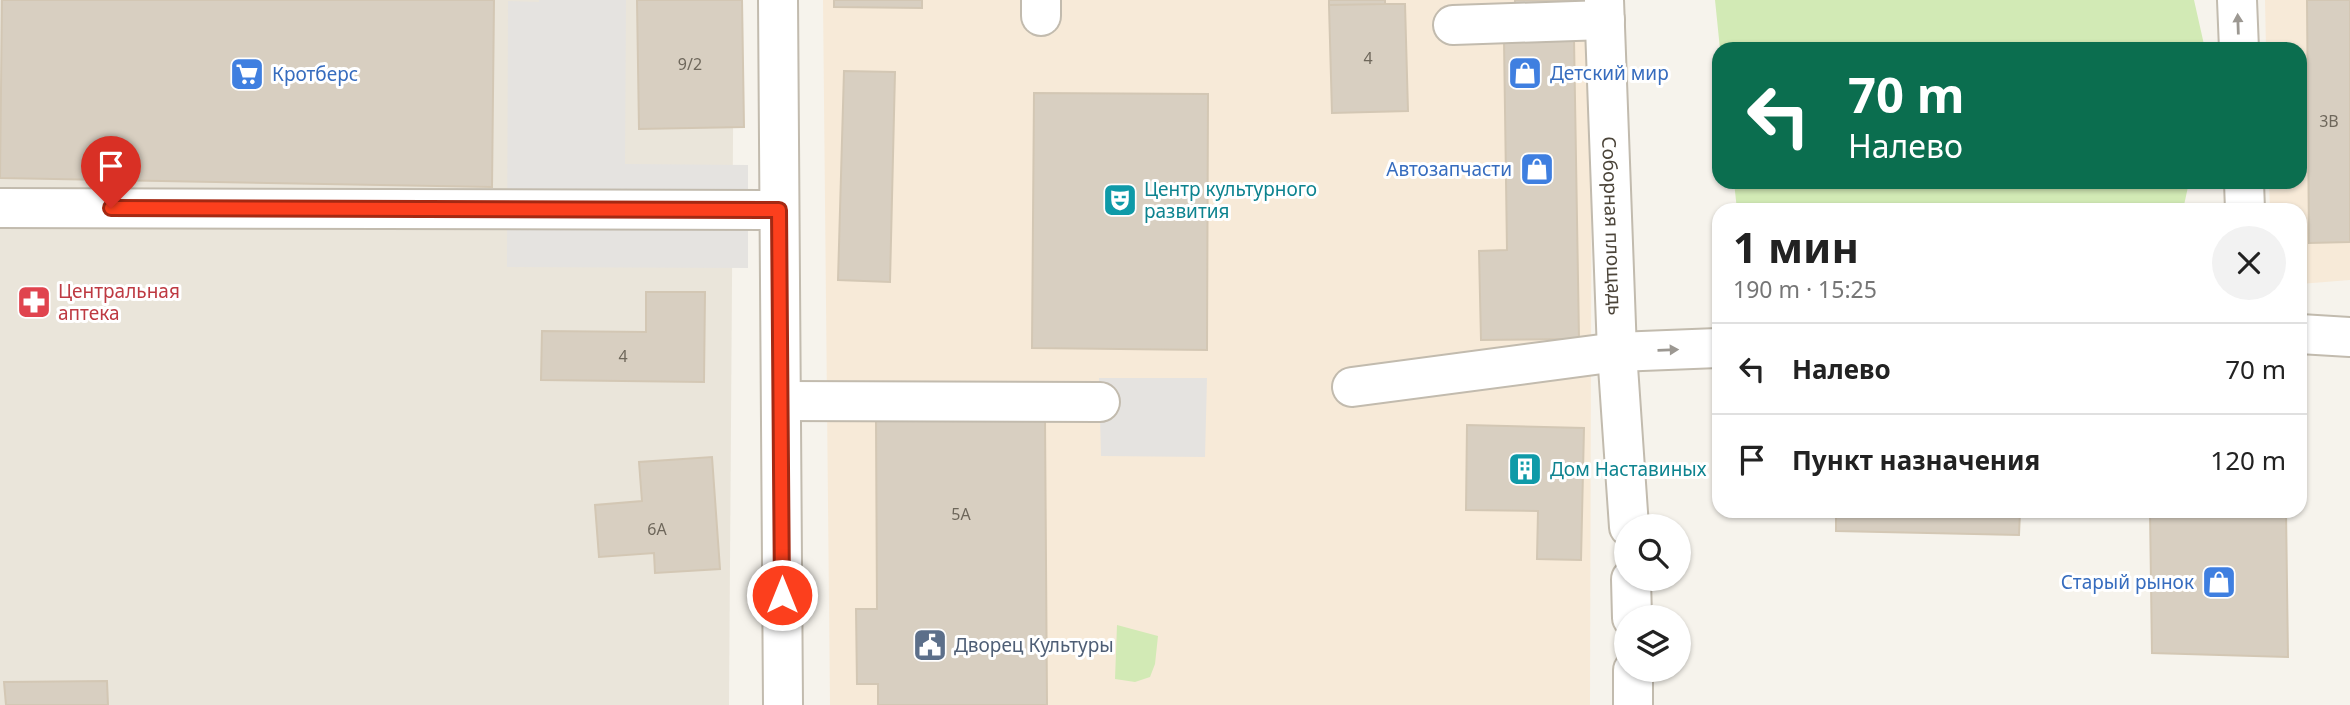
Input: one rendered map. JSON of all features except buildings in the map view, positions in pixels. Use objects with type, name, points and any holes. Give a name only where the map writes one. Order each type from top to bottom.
[{"type":"street","points":[[778,0],[783,705]]},
{"type":"street","points":[[2236,0],[2239,42]]},
{"type":"street","points":[[1453,25],[1605,10]]},
{"type":"street","name":"Соборная площадь","points":[[1605,10],[1617,352],[1628,514]]},
{"type":"street","points":[[0,208],[779,210]]},
{"type":"street","points":[[2307,334],[2350,337]]},
{"type":"street","points":[[1352,387],[1617,352],[1712,348]]},
{"type":"street","points":[[781,401],[1100,402]]},
{"type":"street","points":[[1633,682],[1633,705]]},
{"type":"shaded area","points":[[0,0],[734,0],[729,705],[0,705]]},
{"type":"shaded area","points":[[626,0],[625,164],[748,165],[748,268],[507,267],[508,1]]},
{"type":"shaded area","points":[[823,0],[1592,0],[1590,705],[830,705]]},
{"type":"shaded area","points":[[2265,0],[2350,0],[2350,280],[2307,283],[2307,203],[2270,203],[2269,189],[2307,189],[2307,42],[2266,42]]},
{"type":"shaded area","points":[[1099,378],[1207,378],[1205,457],[1101,456]]},
{"type":"green space","points":[[1715,0],[2194,0],[2203,42],[1719,42]]},
{"type":"green space","points":[[1735,189],[2188,189],[2184,203],[1736,203]]},
{"type":"green space","points":[[1117,625],[1158,636],[1155,664],[1150,677],[1135,682],[1115,679]]},
{"type":"place","name":"Детский мир","points":[[1525,73]]},
{"type":"place","name":"Кротберс","points":[[247,74]]},
{"type":"place","name":"Автозапчасти","points":[[1537,169]]},
{"type":"place","name":"Центр культурного развития","points":[[1120,200]]},
{"type":"place","name":"Центральная аптека","points":[[34,302]]},
{"type":"place","name":"Дом Наставиных","points":[[1525,469]]},
{"type":"place","name":"Старый рынок","points":[[2219,582]]},
{"type":"place","name":"Дворец Культуры","points":[[930,645]]},
{"type":"route","points":[[111,208],[779,210],[782,595]]}]
